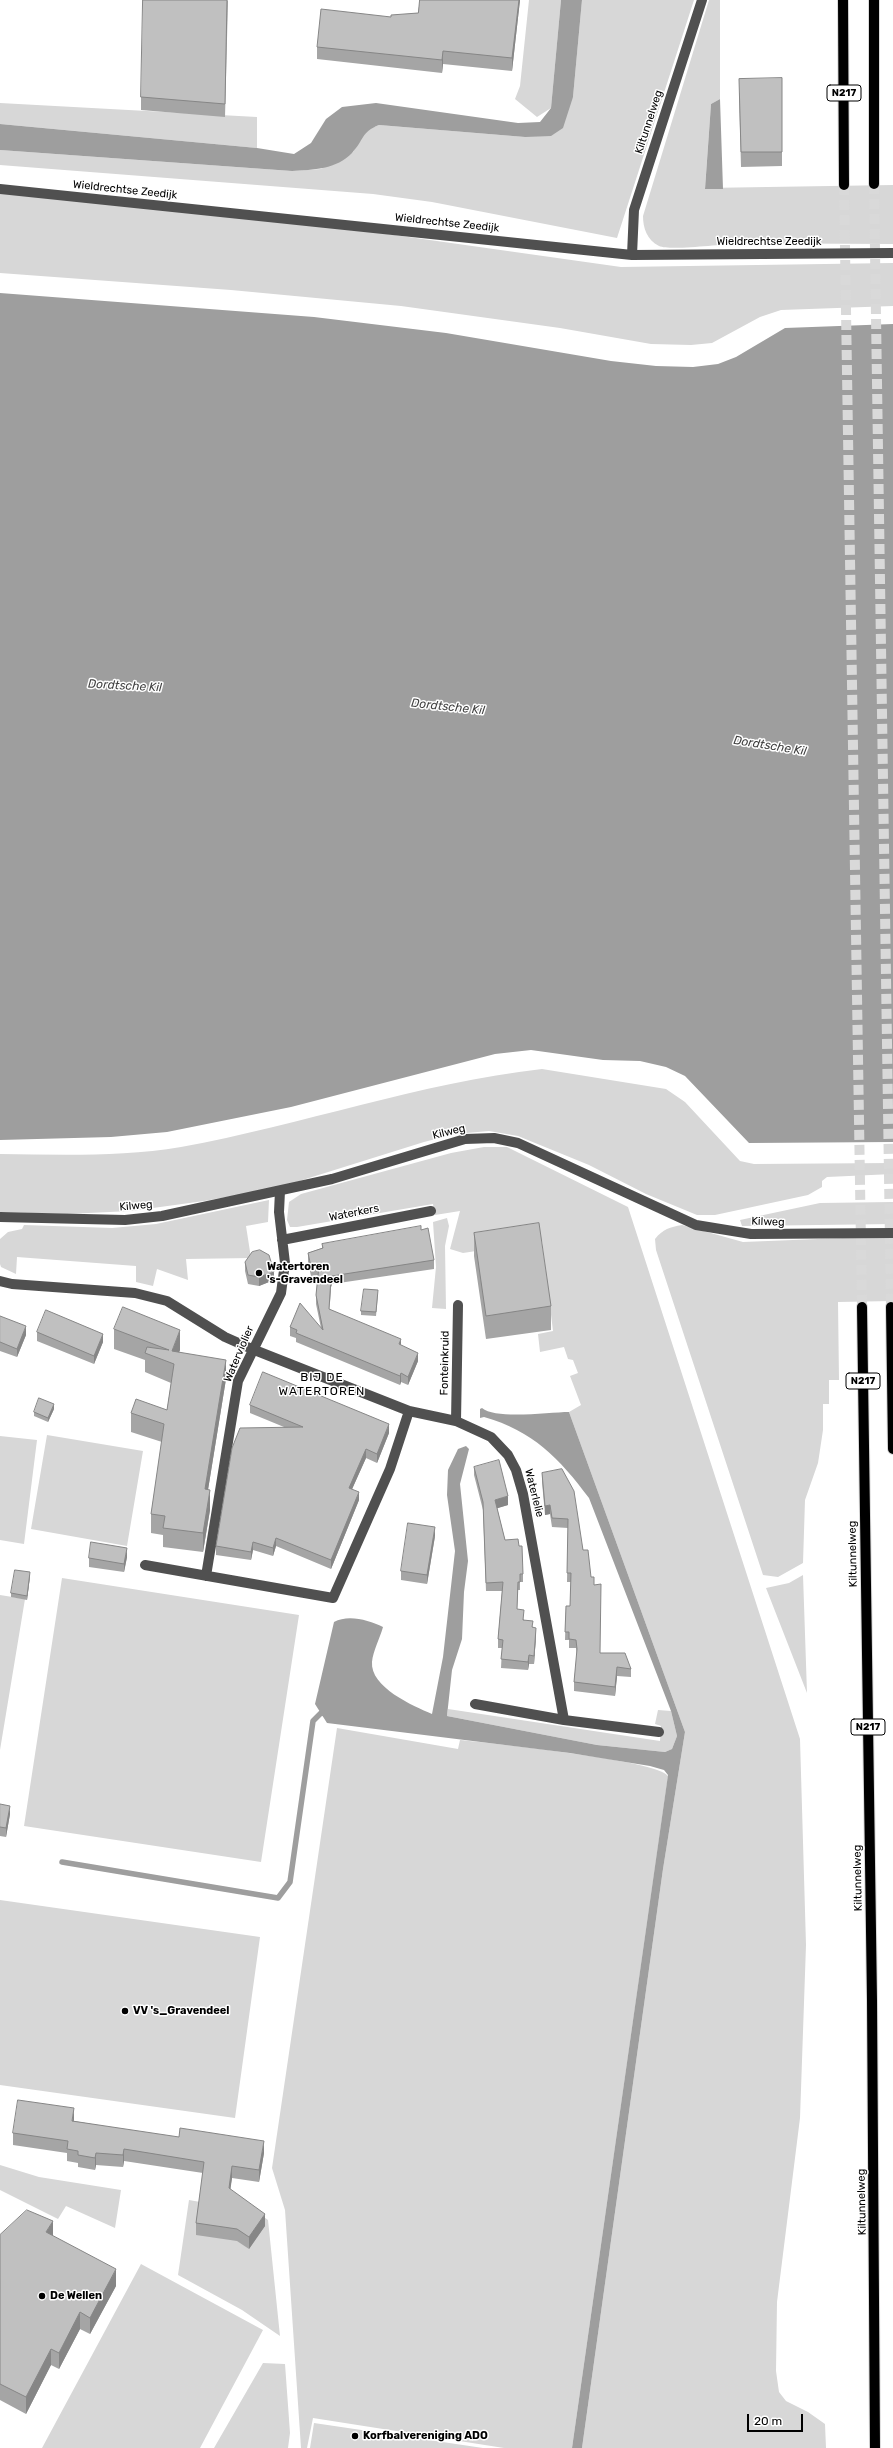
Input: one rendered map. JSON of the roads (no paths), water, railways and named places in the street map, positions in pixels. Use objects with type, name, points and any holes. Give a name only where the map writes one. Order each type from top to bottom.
[{"type":"main road","name":"N217","points":[[843,0],[844,185]]},
{"type":"main road","name":"N217","points":[[874,0],[874,184]]},
{"type":"main road","name":"Kiltunnelweg","points":[[862,1307],[872,2000],[875,2448]]},
{"type":"main road","name":"N217","points":[[891,1307],[893,1450]]},
{"type":"street","name":"Kiltunnelweg","points":[[632,255],[634,210],[702,0]]},
{"type":"street","name":"Wieldrechtse Zeedijk","points":[[0,189],[632,255],[893,253]]},
{"type":"street","name":"Kilweg","points":[[0,1217],[125,1220],[162,1216],[332,1179],[465,1139],[494,1138],[518,1143],[696,1225],[751,1234],[893,1233]]},
{"type":"street","name":"Waterviolier","points":[[206,1576],[238,1381],[252,1349],[281,1293],[286,1263],[279,1212],[280,1191]]},
{"type":"street","name":"Waterkers","points":[[282,1240],[431,1211]]},
{"type":"street","points":[[0,1281],[12,1284],[135,1293],[167,1301],[225,1337],[252,1349]]},
{"type":"street","name":"Fonteinkruid","points":[[456,1421],[458,1305]]},
{"type":"street","name":"Waterlelie","points":[[252,1349],[409,1412],[456,1421],[491,1437],[508,1455],[516,1470],[523,1494],[544,1599],[564,1720]]},
{"type":"street","points":[[145,1565],[333,1598],[390,1469],[409,1412]]},
{"type":"street","points":[[475,1704],[564,1720],[659,1732]]},
{"type":"water","points":[[561,0],[582,0],[573,97],[563,128],[551,136],[525,137],[379,125],[369,130],[352,153],[339,162],[324,168],[292,171],[0,150],[0,124],[257,148],[294,154],[311,143],[326,119],[342,107],[376,103],[518,123],[540,122],[551,108]]},
{"type":"water","points":[[720,99],[723,189],[705,189],[711,104]]},
{"type":"water","name":"Dordtsche Kil","points":[[0,293],[314,317],[446,333],[611,361],[656,366],[693,367],[718,364],[736,357],[785,328],[893,324],[893,1142],[749,1143],[685,1076],[666,1067],[640,1061],[603,1060],[531,1050],[495,1054],[291,1107],[167,1132],[111,1137],[0,1140]]},
{"type":"water","points":[[482,1408],[489,1412],[511,1415],[569,1412],[685,1732],[663,1869],[582,2448],[572,2448],[668,1775],[664,1770],[650,1766],[570,1753],[327,1723],[315,1704],[334,1622],[346,1618],[352,1618],[365,1620],[383,1627],[372,1662],[373,1671],[378,1680],[404,1701],[432,1714],[443,1657],[455,1551],[447,1495],[448,1470],[458,1449],[466,1446],[469,1449],[460,1484],[468,1561],[464,1592],[462,1639],[452,1670],[447,1716],[597,1745],[665,1752],[672,1749],[677,1736],[671,1711],[589,1498],[556,1458],[531,1438],[517,1430],[484,1417],[480,1418],[480,1409]]},
{"type":"waterway","points":[[62,1862],[278,1898],[290,1882],[313,1721],[321,1713],[327,1714]]},
{"type":"tunnel","points":[[874,184],[891,1307]]},
{"type":"tunnel","points":[[844,185],[862,1307]]},
{"type":"place","name":"Watertoren 's-Gravendeel","points":[[259,1273]]},
{"type":"place","name":"VV 's_Gravendeel","points":[[125,2011]]},
{"type":"place","name":"De Wellen","points":[[42,2296]]},
{"type":"place","name":"Korfbalvereniging ADO","points":[[355,2436]]},
{"type":"district","name":"BIJ DE WATERTOREN","points":[[322,1385]]}]
